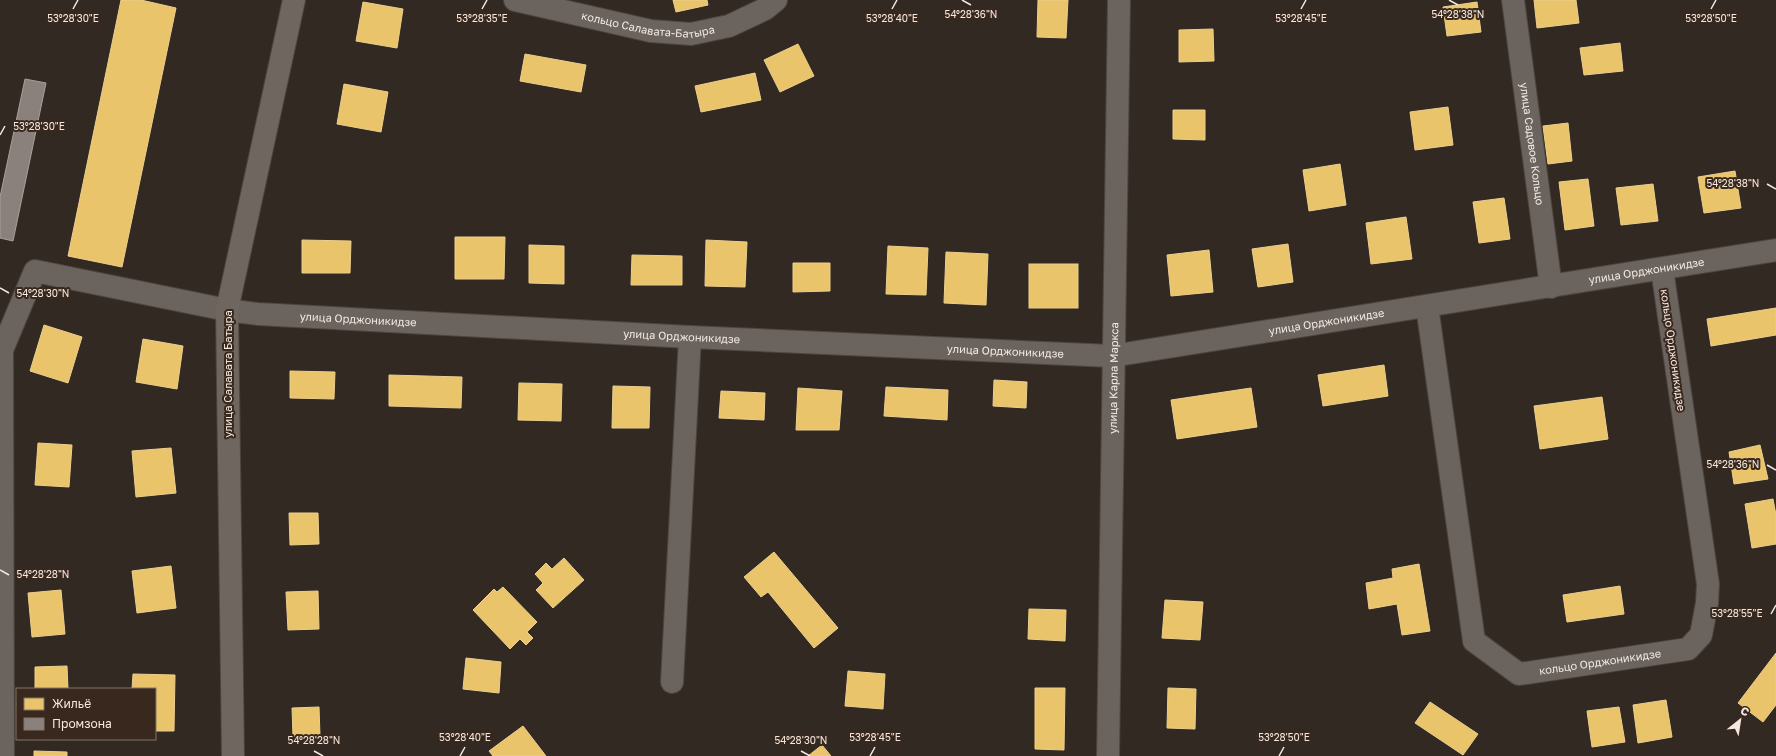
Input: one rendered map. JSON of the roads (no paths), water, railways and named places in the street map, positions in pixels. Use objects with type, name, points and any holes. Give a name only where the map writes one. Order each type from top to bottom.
[{"type":"street","name":"улица Салавата Батыра","points":[[233,756],[227,310],[294,0]]},
{"type":"street","name":"кольцо Салавата-Батыра","points":[[515,0],[651,32],[691,34],[729,26],[765,9],[776,0]]},
{"type":"street","name":"улица Карла Маркса","points":[[1108,756],[1112,356],[1119,0]]},
{"type":"street","name":"улица Садовое Кольцо","points":[[1513,0],[1551,287]]},
{"type":"street","name":"улица Орджоникидзе","points":[[3,756],[2,350],[35,271],[227,310],[258,314],[690,337],[1112,356],[1776,250]]},
{"type":"street","name":"кольцо Орджоникидзе","points":[[1427,306],[1474,641],[1519,674],[1688,649],[1701,635],[1707,603],[1708,584],[1662,269]]},
{"type":"street","points":[[672,682],[690,337]]}]
